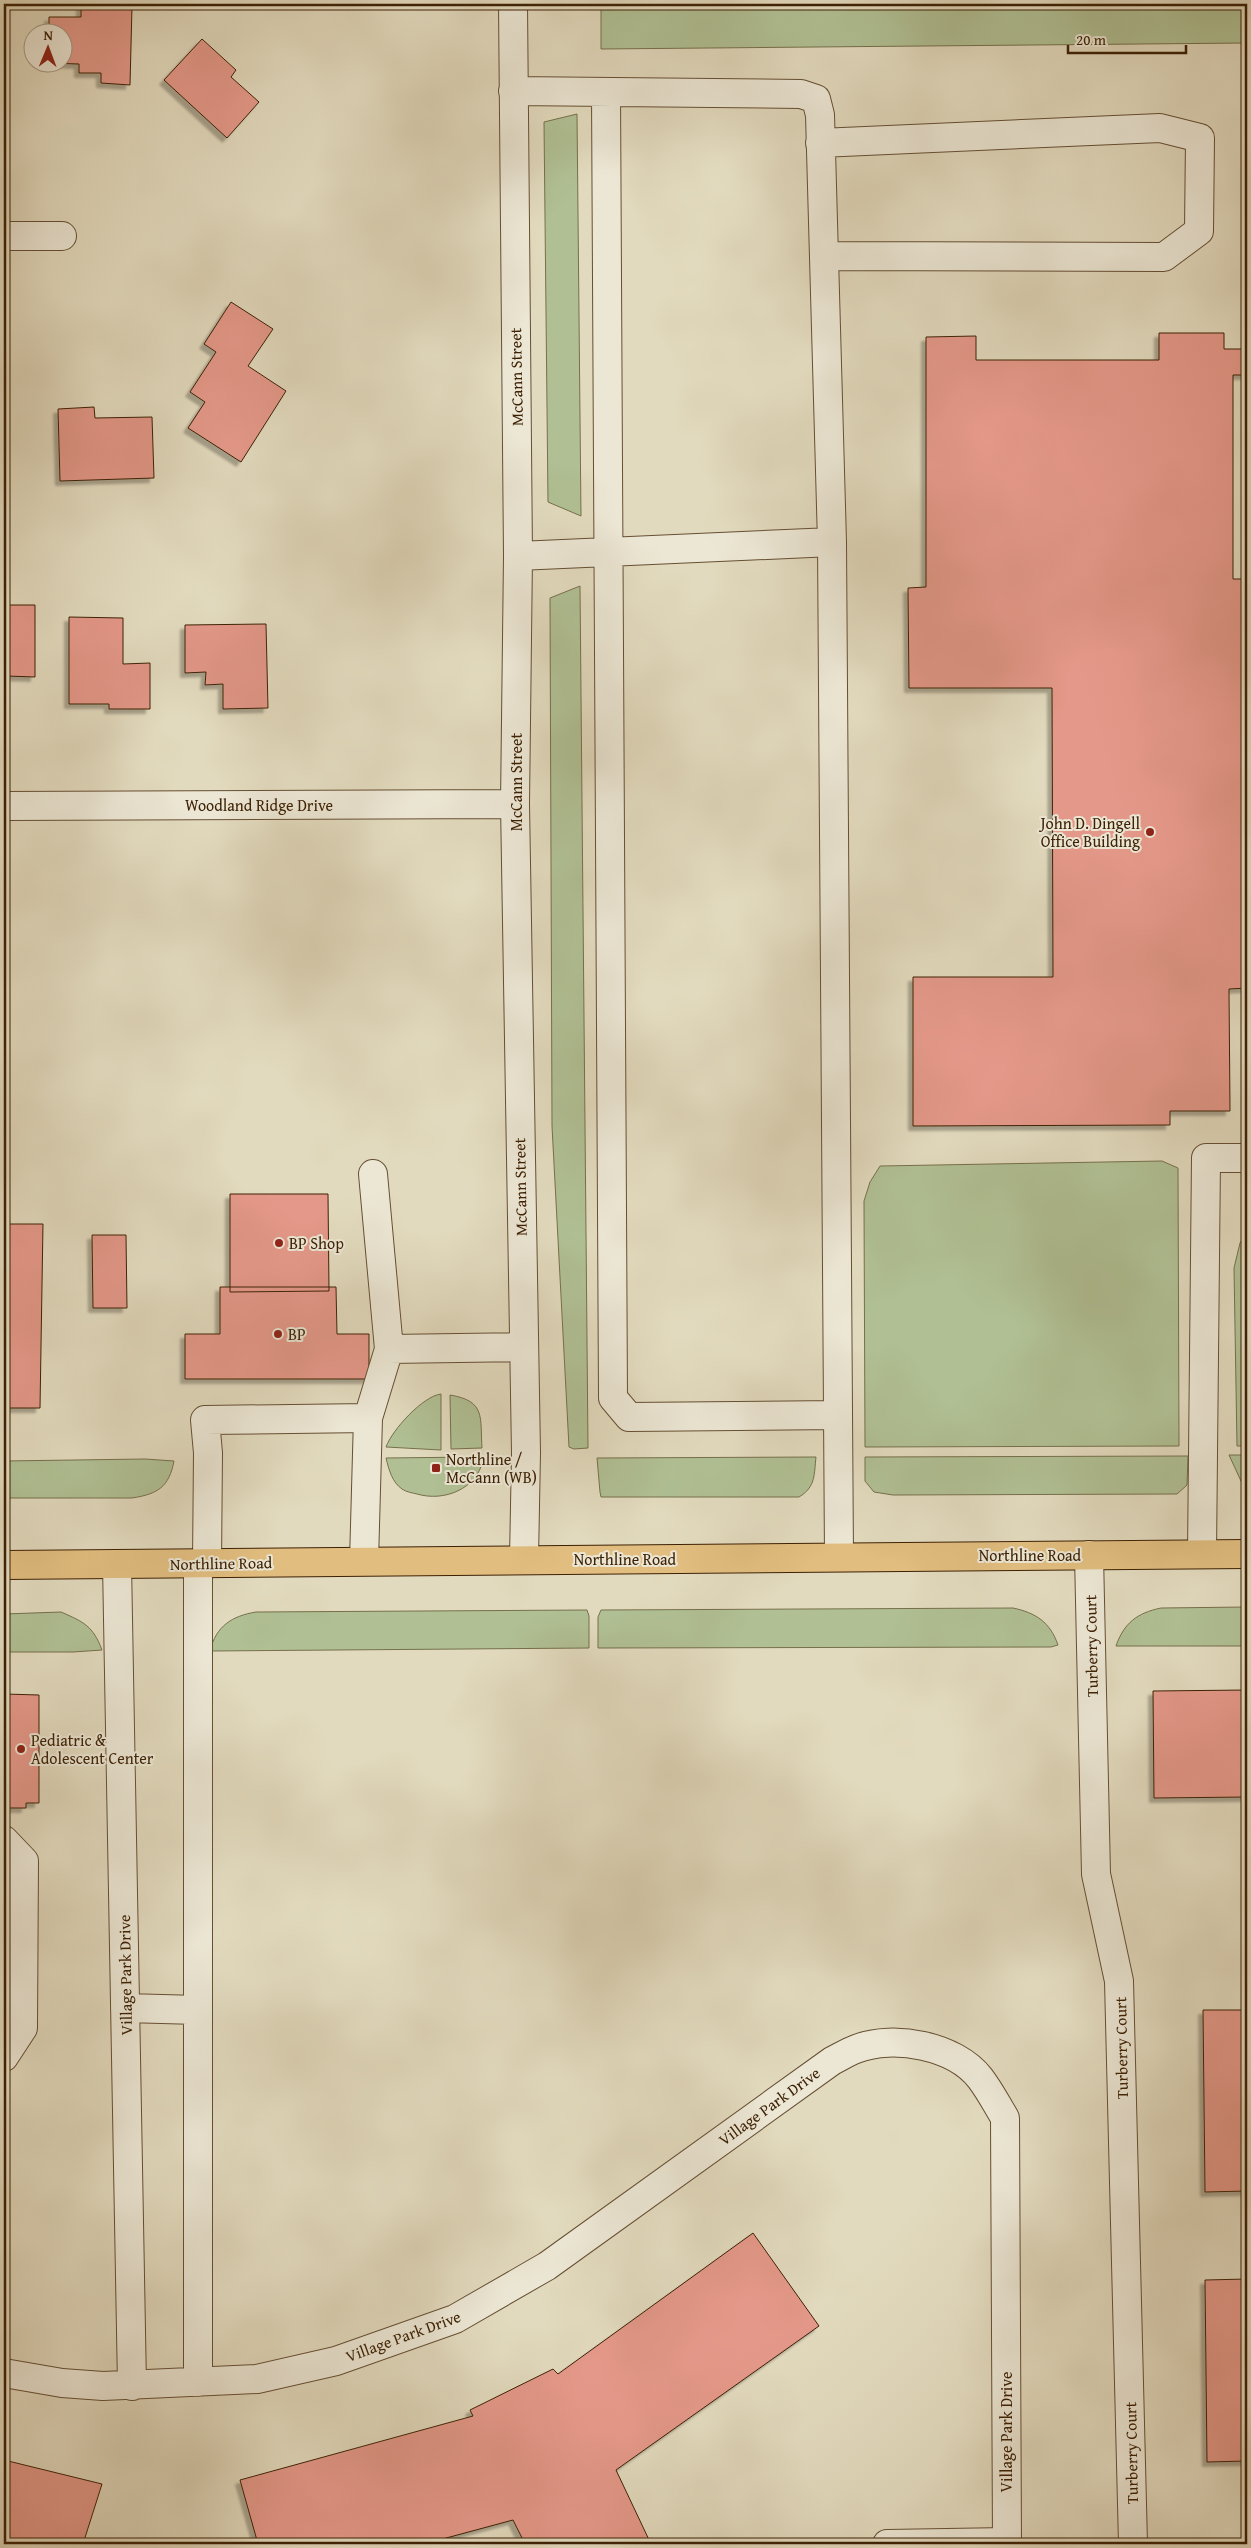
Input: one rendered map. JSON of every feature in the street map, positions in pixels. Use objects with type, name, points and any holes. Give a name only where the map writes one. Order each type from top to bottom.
[{"type":"main road","name":"Northline Road","points":[[4,1564],[1247,1554]]},
{"type":"street","name":"McCann Street","points":[[513,4],[518,556],[515,804],[526,1453],[524,1560]]},
{"type":"street","points":[[513,91],[801,94],[816,99],[820,115],[832,542],[839,1557]]},
{"type":"street","points":[[606,92],[610,552],[613,1398],[629,1417],[838,1415]]},
{"type":"street","points":[[820,143],[1160,128],[1200,138],[1200,231],[1164,257],[824,256]]},
{"type":"street","points":[[4,236],[62,236]]},
{"type":"street","points":[[518,556],[832,542]]},
{"type":"street","name":"Woodland Ridge Drive","points":[[4,806],[515,804]]},
{"type":"street","points":[[1202,1554],[1206,1158],[1247,1158]]},
{"type":"street","points":[[364,1561],[368,1418],[389,1349],[373,1174]]},
{"type":"street","points":[[389,1349],[524,1346]]},
{"type":"street","points":[[198,2382],[198,2010],[202,1563],[208,1453],[205,1420],[368,1418]]},
{"type":"street","name":"Turberry Court","points":[[1089,1555],[1096,1874],[1119,1981],[1133,2544]]},
{"type":"street","name":"Village Park Drive","points":[[117,1564],[132,2386]]},
{"type":"street","points":[[4,1840],[24,1861],[23,2028],[4,2057]]},
{"type":"street","points":[[125,2008],[198,2010]]},
{"type":"street","name":"Village Park Drive","points":[[4,2373],[62,2382],[132,2386],[258,2379],[336,2361],[455,2319],[547,2266],[832,2061],[857,2048],[886,2043],[919,2046],[949,2053],[966,2064],[980,2078],[1005,2118],[1007,2543]]},
{"type":"street","points":[[887,2544],[1007,2543]]},
{"type":"green space","points":[[702,4],[773,4],[819,9],[1247,4],[1247,43],[601,49],[601,8],[707,9]]},
{"type":"green space","points":[[577,114],[581,516],[548,502],[544,122]]},
{"type":"green space","points":[[580,586],[588,1448],[574,1449],[569,1447],[552,1126],[550,598]]},
{"type":"green space","points":[[1162,1161],[1178,1168],[1179,1446],[865,1447],[864,1201],[870,1182],[880,1166]]},
{"type":"green space","points":[[1247,1231],[1247,1446],[1237,1446],[1234,1268],[1240,1243]]},
{"type":"green space","points":[[441,1394],[441,1450],[386,1447],[401,1423],[417,1407],[434,1396]]},
{"type":"green space","points":[[450,1395],[470,1401],[479,1412],[482,1448],[451,1449]]},
{"type":"green space","points":[[1229,1455],[1247,1455],[1247,1494]]},
{"type":"green space","points":[[1188,1456],[1187,1485],[1177,1494],[893,1495],[874,1492],[865,1481],[865,1457]]},
{"type":"green space","points":[[475,1457],[483,1460],[480,1470],[474,1479],[458,1491],[438,1496],[427,1496],[407,1492],[402,1489],[393,1479],[386,1458]]},
{"type":"green space","points":[[816,1457],[813,1480],[809,1489],[799,1497],[601,1497],[597,1458]]},
{"type":"green space","points":[[145,1459],[174,1461],[172,1470],[165,1483],[161,1488],[149,1494],[132,1498],[4,1498],[4,1461]]},
{"type":"green space","points":[[1247,1607],[1247,1646],[1116,1646],[1127,1625],[1138,1616],[1153,1610],[1161,1608]]},
{"type":"green space","points":[[1013,1608],[1029,1613],[1041,1620],[1051,1630],[1058,1645],[1051,1647],[598,1648],[598,1617],[601,1610]]},
{"type":"green space","points":[[587,1610],[589,1616],[589,1648],[210,1651],[216,1635],[226,1624],[240,1616],[256,1612]]},
{"type":"green space","points":[[61,1612],[87,1626],[95,1635],[102,1650],[4,1652],[4,1614]]},
{"type":"building","points":[[81,5],[132,6],[130,85],[101,83],[101,73],[79,73],[79,64],[72,64],[72,22],[49,22],[49,17],[81,17]]},
{"type":"building","points":[[202,39],[236,70],[231,77],[259,102],[227,138],[164,80]]},
{"type":"building","points":[[231,302],[273,329],[248,366],[286,391],[241,462],[188,428],[205,402],[190,392],[216,352],[204,344]]},
{"type":"building","name":"John D. Dingell Office Building","points":[[1159,333],[1224,333],[1224,349],[1247,349],[1247,375],[1233,375],[1233,579],[1247,579],[1247,988],[1229,989],[1230,1111],[1170,1111],[1170,1125],[913,1126],[913,977],[1053,977],[1052,688],[909,688],[908,588],[926,587],[926,337],[976,336],[976,360],[1159,360]]},
{"type":"building","points":[[94,407],[95,418],[152,417],[154,478],[60,481],[58,409]]},
{"type":"building","points":[[4,605],[35,605],[35,677],[6,676],[4,670]]},
{"type":"building","points":[[69,617],[123,618],[123,664],[150,663],[150,709],[109,709],[109,704],[69,704]]},
{"type":"building","points":[[266,624],[268,708],[223,709],[223,684],[205,685],[206,672],[185,673],[185,625]]},
{"type":"building","name":"BP Shop","points":[[230,1194],[328,1194],[329,1291],[230,1292]]},
{"type":"building","points":[[4,1224],[43,1224],[40,1408],[4,1408]]},
{"type":"building","points":[[92,1235],[126,1235],[127,1308],[93,1308]]},
{"type":"building","points":[[220,1287],[336,1287],[337,1334],[369,1334],[369,1379],[185,1379],[185,1334],[220,1334]]},
{"type":"building","points":[[1247,1690],[1247,1797],[1154,1798],[1153,1691]]},
{"type":"building","name":"Pediatric & Adolescent Center","points":[[4,1694],[39,1695],[39,1803],[26,1803],[26,1808],[4,1808]]},
{"type":"building","points":[[1203,2010],[1247,2010],[1247,2191],[1205,2192]]},
{"type":"building","points":[[753,2233],[819,2326],[616,2470],[651,2544],[525,2544],[513,2520],[424,2544],[258,2544],[240,2480],[473,2416],[470,2410],[553,2369],[558,2374]]},
{"type":"building","points":[[1247,2279],[1247,2461],[1207,2462],[1205,2280]]},
{"type":"building","points":[[4,2460],[102,2484],[83,2544],[4,2544]]},
{"type":"place","name":"John D. Dingell Office Building","points":[[1150,832]]},
{"type":"place","name":"BP Shop","points":[[279,1243]]},
{"type":"place","name":"BP","points":[[278,1334]]},
{"type":"place","name":"Northline / McCann (WB)","points":[[436,1468]]},
{"type":"place","name":"Pediatric & Adolescent Center","points":[[21,1749]]}]
